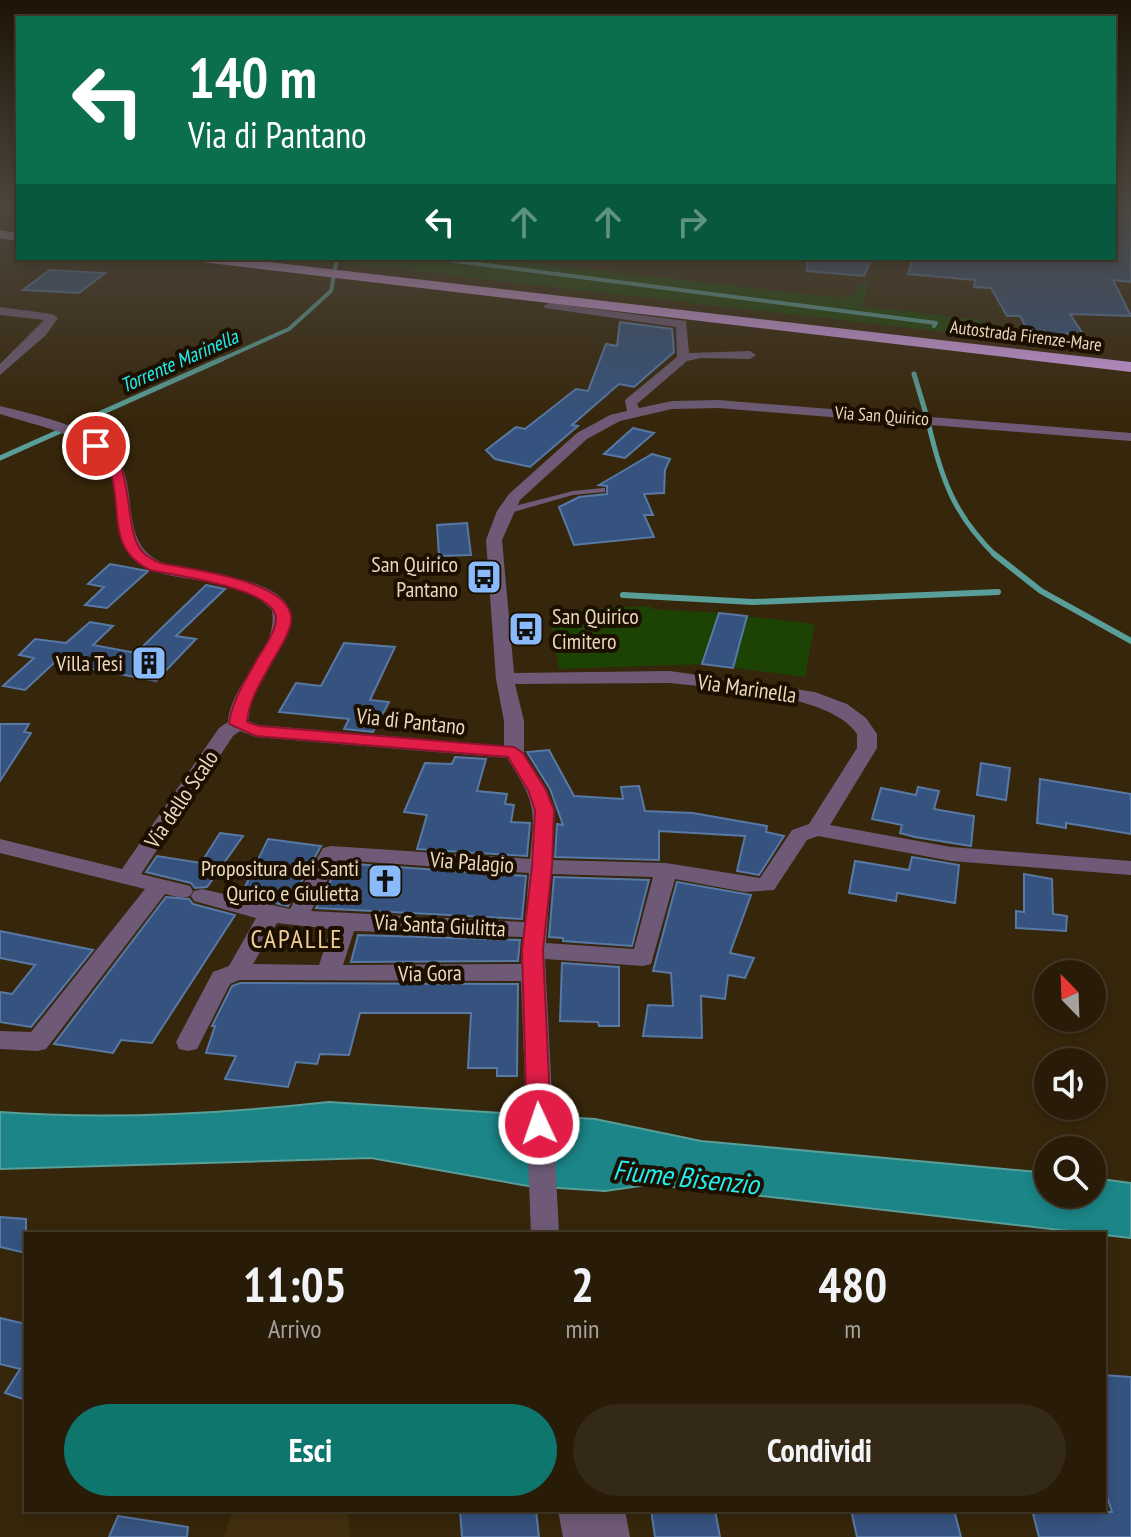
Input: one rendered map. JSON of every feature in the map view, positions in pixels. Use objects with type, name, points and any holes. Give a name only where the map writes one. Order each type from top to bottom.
[{"type":"highway","name":"Autostrada Firenze-Mare","points":[[405,279],[1131,367]]},
{"type":"highway","name":"Autostrada Firenze-Mare","points":[[408,279],[1131,359]]},
{"type":"street","points":[[549,306],[682,324],[683,358]]},
{"type":"street","points":[[0,311],[52,318],[42,332],[0,371]]},
{"type":"street","points":[[634,412],[630,403],[683,358],[701,354],[750,355]]},
{"type":"street","name":"Via San Quirico","points":[[545,1232],[533,951],[545,810],[537,790],[514,753],[514,721],[505,679],[494,540],[514,497],[582,436],[634,412],[672,405],[718,404],[1131,437]]},
{"type":"street","points":[[0,410],[80,437],[109,457],[116,468],[127,540],[140,559],[155,566],[253,589],[274,599],[281,608],[284,620],[279,634],[240,706],[238,724]]},
{"type":"street","name":"Via Marinella","points":[[505,679],[670,677],[768,690],[815,698],[840,708],[859,722],[867,734],[867,748],[817,829],[799,835],[766,885],[745,885],[666,870],[542,867]]},
{"type":"street","name":"Via di Pantano","points":[[238,724],[256,731],[514,753]]},
{"type":"street","name":"Via dello Scalo","points":[[128,877],[226,732],[238,724]]},
{"type":"street","points":[[817,829],[951,854],[1131,868]]},
{"type":"street","name":"Via dello Scalo","points":[[0,846],[270,914],[297,917]]},
{"type":"street","name":"Via Palagio","points":[[297,917],[331,853],[542,867]]},
{"type":"street","points":[[533,951],[643,958],[666,870]]},
{"type":"street","points":[[0,1040],[37,1042],[181,891]]},
{"type":"street","points":[[188,1042],[221,978],[237,972],[270,914]]},
{"type":"street","name":"Via Santa Giulitta","points":[[297,917],[533,951]]},
{"type":"street","points":[[328,974],[345,923]]},
{"type":"street","name":"Via Gora","points":[[237,972],[328,974],[533,951]]},
{"type":"street","points":[[575,1512],[580,1537]]},
{"type":"street","points":[[608,1512],[613,1537]]},
{"type":"lane","points":[[505,511],[558,496],[602,490]]},
{"type":"shaded area","points":[[232,1512],[348,1512],[350,1537],[224,1537]]},
{"type":"green space","points":[[480,279],[673,279],[841,298],[843,295],[854,295],[859,285],[869,281],[862,306],[981,320],[989,337]]},
{"type":"green space","points":[[650,606],[652,609],[815,624],[805,677],[705,664],[559,669],[549,611]]},
{"type":"water","name":"Fiume Bisenzio","points":[[329,1102],[595,1119],[701,1141],[1034,1172],[1034,1208],[1106,1208],[1106,1180],[1131,1183],[1131,1238],[1106,1235],[1106,1232],[1078,1232],[700,1189],[647,1185],[605,1191],[528,1186],[371,1158],[0,1169],[0,1112],[82,1116],[164,1114]]},
{"type":"building","points":[[38,279],[98,279],[79,293],[23,290]]},
{"type":"building","points":[[961,279],[1131,279],[1131,282],[1113,280],[1131,316],[1070,314],[1083,334],[1029,333],[1020,316],[1007,316],[991,288],[974,287],[975,280]]},
{"type":"building","points":[[620,322],[672,329],[674,352],[634,387],[619,384],[572,425],[578,426],[530,467],[495,459],[486,450],[516,427],[525,429],[576,389],[588,391],[606,344],[617,346]]},
{"type":"building","points":[[633,428],[654,433],[625,458],[604,454]]},
{"type":"building","points":[[652,454],[670,459],[665,470],[664,493],[644,494],[653,515],[644,515],[654,537],[574,545],[559,507],[579,497],[607,494],[607,486],[599,485]]},
{"type":"building","points":[[467,523],[471,555],[439,556],[437,525]]},
{"type":"building","points":[[110,564],[148,571],[107,608],[85,605],[104,587],[88,584]]},
{"type":"building","points":[[206,585],[225,589],[176,636],[196,639],[156,681],[55,662],[25,690],[3,686],[34,658],[19,655],[35,639],[66,643],[90,622],[113,626],[93,645],[136,653]]},
{"type":"building","points":[[719,613],[747,616],[733,668],[702,664]]},
{"type":"building","points":[[344,643],[395,647],[370,700],[389,702],[373,732],[344,729],[349,719],[279,712],[296,683],[321,686]]},
{"type":"building","points":[[0,724],[29,724],[24,732],[31,733],[0,781]]},
{"type":"building","points":[[549,750],[574,796],[623,799],[621,787],[639,786],[645,811],[693,813],[767,826],[766,832],[784,836],[759,875],[737,871],[745,836],[659,831],[659,860],[555,857],[557,824],[563,825],[550,789],[527,752]]},
{"type":"building","points":[[455,757],[486,759],[477,791],[507,794],[505,804],[514,805],[511,822],[530,823],[527,856],[417,849],[427,815],[404,812],[425,763],[452,764]]},
{"type":"building","points":[[981,763],[1010,768],[1006,800],[977,795]]},
{"type":"building","points":[[1040,779],[1131,794],[1131,834],[1066,823],[1066,828],[1037,823]]},
{"type":"building","points":[[918,787],[939,791],[934,809],[974,816],[971,846],[900,833],[902,825],[872,819],[881,788],[916,795]]},
{"type":"building","points":[[220,833],[243,836],[207,887],[195,888],[191,883],[146,872],[157,856],[201,863]]},
{"type":"building","points":[[268,839],[321,846],[288,906],[241,895]]},
{"type":"building","points":[[912,857],[959,865],[955,903],[897,893],[896,901],[849,893],[855,861],[909,870]]},
{"type":"building","points":[[340,863],[526,876],[522,919],[316,908]]},
{"type":"building","points":[[1024,874],[1052,879],[1053,914],[1067,916],[1066,931],[1016,928],[1016,911],[1024,912]]},
{"type":"building","points":[[554,877],[649,880],[632,946],[563,941],[563,938],[549,937]]},
{"type":"building","points":[[677,882],[751,895],[730,953],[754,958],[745,978],[728,975],[725,999],[701,996],[702,1038],[643,1036],[648,1005],[673,1006],[671,973],[653,971]]},
{"type":"building","points":[[166,897],[189,899],[193,904],[235,915],[152,1043],[121,1040],[113,1053],[54,1044]]},
{"type":"building","points":[[0,931],[93,950],[31,1027],[0,1022],[0,992],[12,994],[35,965],[0,958]]},
{"type":"building","points":[[358,935],[520,940],[518,961],[351,962]]},
{"type":"building","points":[[562,963],[619,967],[619,1026],[560,1021]]},
{"type":"building","points":[[240,983],[518,984],[517,1076],[497,1076],[497,1068],[468,1068],[471,1013],[360,1013],[349,1055],[320,1054],[317,1064],[296,1062],[288,1087],[225,1079],[236,1056],[206,1053],[215,1026],[212,1026],[232,986]]},
{"type":"building","points":[[0,1217],[26,1219],[24,1253],[0,1247]]},
{"type":"building","points":[[0,1318],[24,1324],[24,1399],[5,1393],[20,1369],[0,1364]]},
{"type":"building","points":[[1106,1375],[1131,1377],[1131,1537],[1039,1537],[1033,1512],[1112,1512],[1106,1493]]},
{"type":"building","points":[[460,1512],[536,1512],[539,1537],[462,1537]]},
{"type":"building","points":[[651,1512],[715,1512],[720,1537],[655,1537]]},
{"type":"building","points":[[851,1512],[955,1512],[961,1537],[857,1537]]},
{"type":"building","points":[[118,1516],[188,1527],[187,1537],[109,1537]]},
{"type":"waterway","name":"Torrente Marinella","points":[[218,361],[289,329],[331,291],[333,279]]},
{"type":"waterway","points":[[593,279],[936,323],[934,326]]},
{"type":"waterway","name":"Torrente Marinella","points":[[0,458],[222,359]]},
{"type":"waterway","points":[[914,374],[926,414]]},
{"type":"waterway","points":[[929,426],[952,497],[970,527],[995,554]]},
{"type":"waterway","points":[[995,554],[1041,591],[1131,641]]},
{"type":"waterway","points":[[623,595],[753,602],[998,592]]},
{"type":"place","name":"San Quirico Pantano","points":[[484,577]]},
{"type":"place","name":"San Quirico Cimitero","points":[[526,629]]},
{"type":"place","name":"Villa Tesi","points":[[149,663]]},
{"type":"place","name":"Propositura dei Santi Qurico e Giulietta","points":[[385,881]]},
{"type":"district","name":"CAPALLE","points":[[297,939]]},
{"type":"route","points":[[96,446],[116,468],[127,540],[140,559],[155,566],[253,589],[274,599],[281,608],[284,620],[279,634],[240,706],[238,724],[256,731],[514,753],[537,790],[545,810],[532,950],[539,1124]]}]
